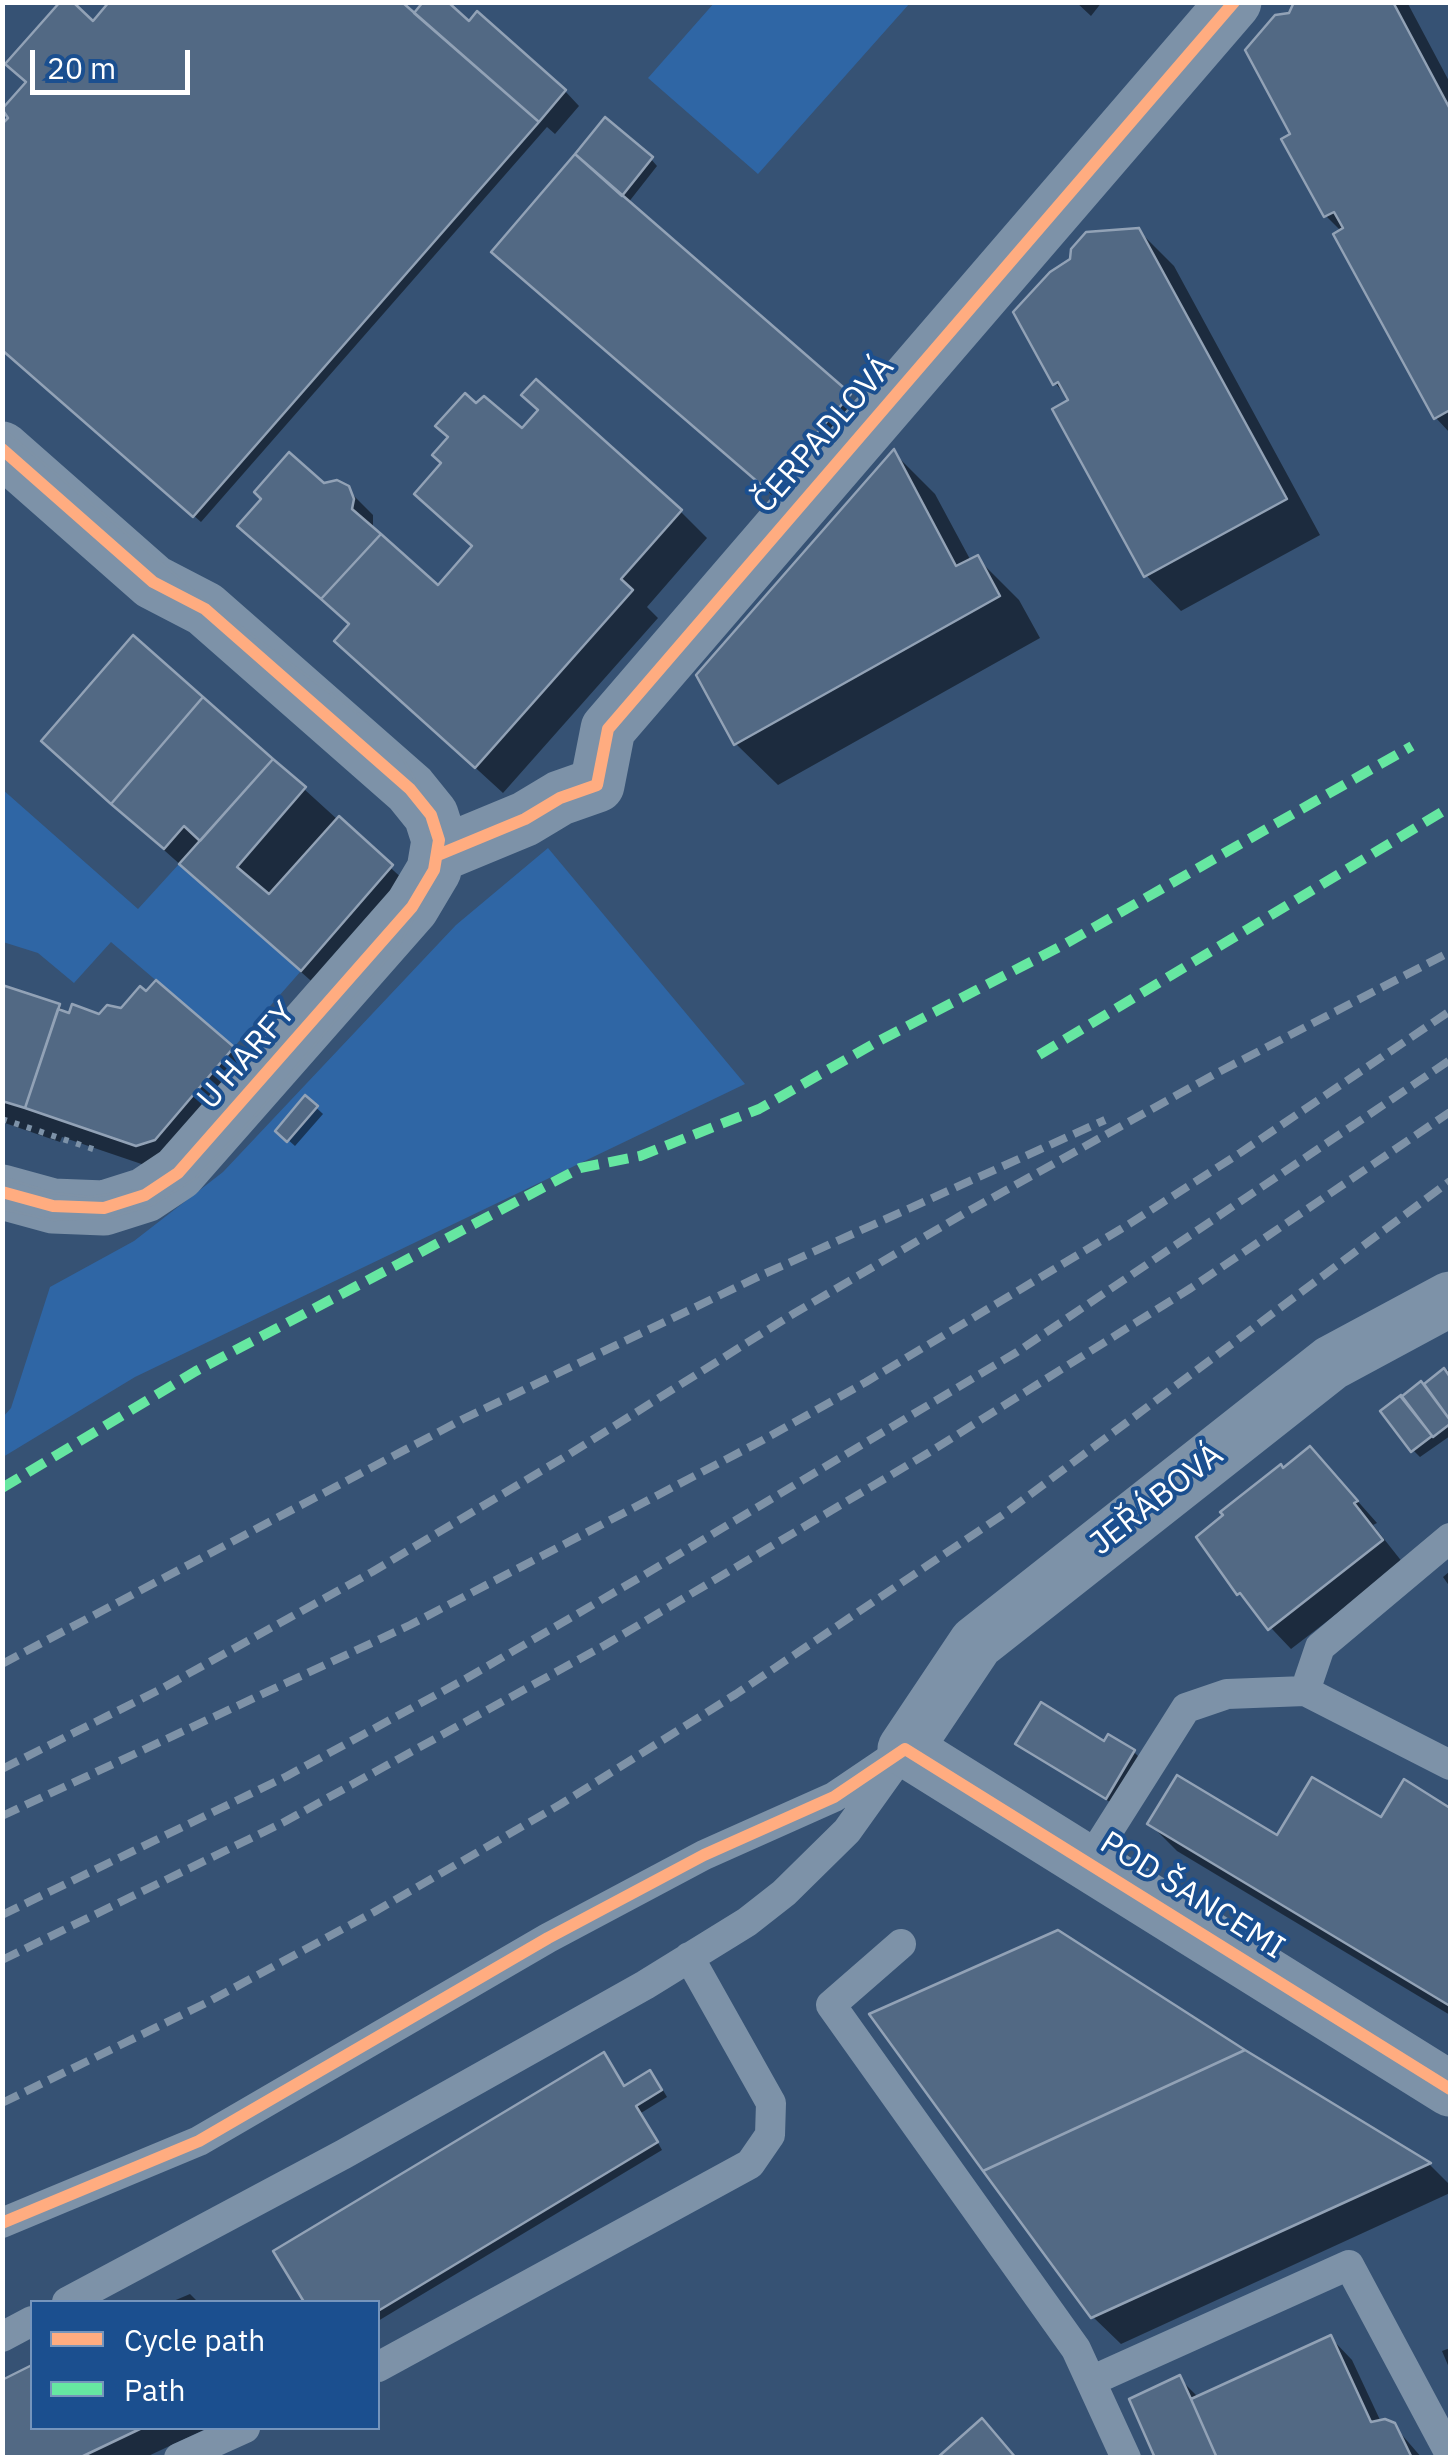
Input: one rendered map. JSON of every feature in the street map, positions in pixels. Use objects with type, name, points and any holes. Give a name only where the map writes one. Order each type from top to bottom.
[{"type":"street","name":"ČERPADLOVÁ","points":[[434,835],[526,819],[560,798],[597,785],[608,728],[1234,2]]},
{"type":"street","points":[[2,449],[153,582],[204,609],[410,789],[434,835]]},
{"type":"street","name":"U HARFY","points":[[2,1192],[53,1206],[104,1208],[145,1195],[178,1173],[412,907],[428,883],[434,835]]},
{"type":"street","name":"JEŘÁBOVÁ","points":[[905,1749],[976,1643],[1330,1363],[1450,1299]]},
{"type":"street","name":"POD ŠANCEMI","points":[[905,1749],[1450,2089]]},
{"type":"lane","points":[[1306,1691],[1320,1647],[1450,1538]]},
{"type":"lane","points":[[1088,1863],[1186,1708],[1227,1694],[1306,1691],[1450,1765]]},
{"type":"lane","points":[[71,2300],[344,2154],[747,1922],[784,1893],[847,1830],[905,1749]]},
{"type":"lane","points":[[2,2223],[199,2141],[548,1938],[704,1855],[834,1797],[905,1749]]},
{"type":"lane","points":[[901,1944],[831,2005],[1076,2350],[1126,2458]]},
{"type":"lane","points":[[380,2366],[750,2164],[770,2135],[771,2103],[689,1958]]},
{"type":"lane","points":[[1091,2382],[1349,2265],[1450,2454]]},
{"type":"lane","points":[[2,2338],[30,2322]]},
{"type":"lane","points":[[179,2458],[240,2430]]},
{"type":"path","points":[[2,1119],[106,1153]]},
{"type":"shaded area","points":[[715,2],[910,3],[758,174],[648,78]]},
{"type":"shaded area","points":[[2,789],[138,909],[179,864],[301,971],[234,1047],[111,942],[74,983],[38,953],[3,942]]},
{"type":"shaded area","points":[[548,848],[745,1084],[135,1377],[3,1457],[3,1417],[11,1408],[50,1287],[134,1241],[223,1172],[456,925]]},
{"type":"building","points":[[60,2],[73,2],[93,21],[109,2],[402,2],[539,122],[193,517],[2,350],[2,124],[8,118],[2,109],[26,82],[5,64]]},
{"type":"building","points":[[423,2],[448,2],[469,21],[477,11],[566,90],[539,122],[414,13]]},
{"type":"building","points":[[1294,2],[1393,2],[1450,109],[1450,410],[1434,419],[1333,234],[1343,228],[1334,212],[1324,217],[1281,139],[1290,134],[1245,50],[1275,15],[1289,13]]},
{"type":"building","points":[[605,117],[653,157],[622,196],[575,154]]},
{"type":"building","points":[[575,154],[851,394],[767,490],[491,252]]},
{"type":"building","points":[[1139,228],[1287,499],[1144,577],[1052,409],[1068,400],[1058,382],[1053,385],[1013,312],[1050,272],[1070,259],[1071,249],[1086,232]]},
{"type":"building","points":[[536,379],[682,510],[621,579],[633,590],[475,768],[334,641],[349,624],[321,599],[381,534],[438,585],[472,546],[414,494],[441,463],[432,455],[448,437],[435,426],[465,393],[476,403],[484,396],[522,428],[538,410],[521,395]]},
{"type":"building","points":[[894,449],[956,566],[978,555],[1000,596],[734,745],[696,675]]},
{"type":"building","points":[[289,452],[324,483],[337,480],[349,486],[354,499],[352,509],[381,534],[321,599],[237,526],[261,499],[254,492]]},
{"type":"building","points":[[133,635],[203,697],[111,804],[41,741]]},
{"type":"building","points":[[203,697],[273,759],[200,841],[184,826],[164,849],[111,804]]},
{"type":"building","points":[[273,759],[306,787],[237,867],[269,894],[339,816],[393,865],[301,971],[179,864]]},
{"type":"building","points":[[156,980],[234,1047],[155,1140],[136,1146],[25,1108],[58,1009],[69,1013],[72,1004],[99,1014],[107,1005],[121,1008],[140,986],[146,991]]},
{"type":"building","points":[[2,985],[60,1004],[25,1108],[2,1101]]},
{"type":"building","points":[[305,1095],[318,1106],[287,1142],[275,1131]]},
{"type":"building","points":[[1444,1368],[1450,1377],[1450,1420],[1424,1384]]},
{"type":"building","points":[[1421,1381],[1450,1420],[1433,1437],[1401,1397]]},
{"type":"building","points":[[1401,1395],[1432,1436],[1411,1452],[1380,1411]]},
{"type":"building","points":[[1310,1446],[1358,1501],[1354,1503],[1383,1540],[1268,1630],[1240,1593],[1237,1595],[1196,1537],[1223,1515],[1220,1512]]},
{"type":"building","points":[[1041,1702],[1104,1741],[1108,1734],[1135,1750],[1106,1799],[1015,1744]]},
{"type":"building","points":[[1177,1775],[1277,1835],[1312,1777],[1381,1817],[1404,1779],[1450,1808],[1450,2006],[1147,1824]]},
{"type":"building","points":[[1058,1930],[1245,2050],[983,2171],[869,2014]]},
{"type":"building","points":[[1245,2050],[1431,2163],[1091,2318],[983,2171]]},
{"type":"building","points":[[604,2052],[624,2086],[650,2070],[662,2090],[636,2106],[658,2142],[380,2310],[380,2300],[303,2300],[273,2251]]},
{"type":"building","points":[[1331,2335],[1371,2422],[1385,2419],[1395,2423],[1412,2458],[1217,2458],[1191,2399]]},
{"type":"building","points":[[30,2366],[30,2430],[138,2430],[79,2458],[2,2458],[2,2380]]},
{"type":"building","points":[[1180,2375],[1217,2458],[1155,2458],[1129,2399]]},
{"type":"building","points":[[982,2418],[1016,2458],[937,2458]]},
{"type":"tram line","points":[[2,428],[206,601],[380,730],[400,753],[421,791],[432,848],[422,902],[401,942],[255,1116],[196,1178],[152,1205],[112,1217],[52,1220],[2,1209]]},
{"type":"tram line","points":[[2,1177],[52,1193],[90,1197],[147,1189],[181,1175]]},
{"type":"railway","points":[[2,1769],[159,1690],[372,1572],[965,1213],[1213,1075],[1450,952]]},
{"type":"railway","points":[[2,1816],[410,1625],[763,1440],[1126,1226],[1450,1011]]},
{"type":"railway","points":[[2,1915],[287,1776],[639,1578],[1017,1352],[1450,1060]]},
{"type":"railway","points":[[2,1960],[284,1822],[605,1645],[928,1453],[1191,1288],[1450,1112]]},
{"type":"railway","points":[[2,1664],[463,1419],[764,1274],[1105,1120]]},
{"type":"railway","points":[[2,2103],[206,2003],[374,1912],[561,1804],[736,1694],[1004,1514],[1450,1181]]},
{"type":"marked path","points":[[2,1488],[196,1371],[580,1168],[640,1156],[759,1109],[875,1043],[1065,944],[1412,746]]},
{"type":"marked path","points":[[1039,1055],[1450,807]]},
{"type":"cycle path","points":[[438,855],[525,819],[560,798],[597,785],[608,729],[1234,2]]},
{"type":"cycle path","points":[[2,449],[153,582],[205,609],[410,789],[431,815],[439,840],[434,870],[412,907],[178,1173],[145,1195],[104,1208],[53,1206],[2,1192]]},
{"type":"cycle path","points":[[2,2223],[199,2141],[548,1938],[704,1855],[834,1797],[905,1749],[1450,2089]]}]
